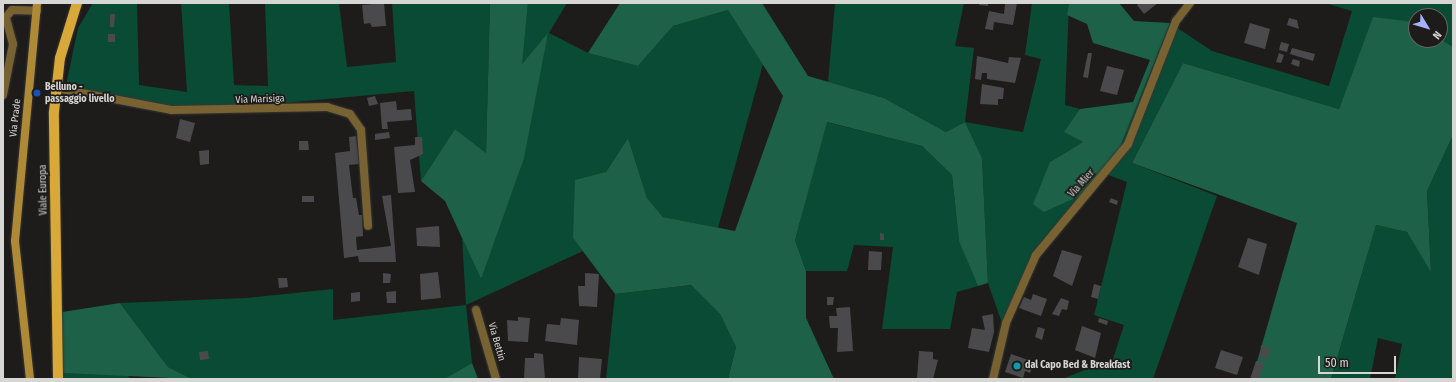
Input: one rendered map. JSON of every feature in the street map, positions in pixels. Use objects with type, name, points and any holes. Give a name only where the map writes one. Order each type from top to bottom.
[{"type":"main road","name":"Viale Europa","points":[[58,379],[56,88],[66,30],[77,3]]},
{"type":"main road","name":"Via Prade","points":[[30,379],[16,273],[15,228],[37,7]]},
{"type":"street","name":"Via Mier","points":[[993,379],[1005,328],[1036,255],[1125,149],[1176,21],[1190,3]]},
{"type":"street","points":[[3,96],[13,44],[6,17],[12,10],[37,7]]},
{"type":"street","name":"Via Marisiga","points":[[56,88],[171,110],[327,107],[350,114],[361,130],[368,226]]},
{"type":"street","name":"Via Bettin","points":[[476,310],[496,379]]},
{"type":"green space","points":[[93,3],[137,3],[139,85],[187,92],[181,3],[229,3],[234,85],[268,86],[265,3],[339,3],[347,67],[396,62],[392,3],[490,3],[486,153],[455,129],[421,181],[414,91],[240,107],[166,107],[66,85],[78,28]]},
{"type":"green space","points":[[490,3],[528,3],[522,64],[548,33],[524,158],[481,279],[445,201],[421,181],[455,129],[486,153]]},
{"type":"green space","points":[[528,3],[567,3],[549,33],[588,53],[638,66],[673,26],[728,10],[763,64],[718,228],[663,217],[647,198],[628,138],[606,172],[573,238],[583,251],[466,305],[462,238],[481,279],[548,34],[521,65]]},
{"type":"green space","points":[[620,3],[762,3],[808,76],[884,98],[946,132],[965,122],[982,158],[988,283],[978,286],[959,241],[952,175],[922,146],[827,122],[795,240],[806,271],[806,318],[834,379],[728,379],[736,347],[720,314],[691,285],[615,294],[573,238],[575,180],[606,172],[628,138],[647,198],[663,217],[735,231],[783,96],[728,10],[673,26],[638,66],[588,53]]},
{"type":"green space","points":[[835,3],[964,3],[955,46],[974,48],[965,122],[946,132],[884,98],[828,82]]},
{"type":"green space","points":[[1032,3],[1069,3],[1065,105],[1080,109],[1065,132],[1083,142],[1050,162],[1084,194],[1040,243],[1002,323],[988,283],[982,158],[965,122],[1023,132],[1041,59],[1025,55]]},
{"type":"green space","points":[[1069,3],[1119,3],[1134,21],[1170,23],[1116,157],[1084,194],[1044,212],[1033,204],[1050,162],[1083,142],[1064,132],[1080,109],[1133,102],[1150,60],[1093,43],[1087,24],[1067,15]]},
{"type":"green space","points":[[1325,3],[1453,3],[1453,47],[1448,44],[1448,8],[1408,8],[1408,22],[1373,18],[1339,109],[1183,63],[1132,163],[1217,196],[1153,379],[1062,379],[1113,359],[1124,325],[1094,315],[1127,182],[1103,173],[1116,157],[1170,23],[1212,51],[1329,86],[1352,11]]},
{"type":"green space","points":[[1373,17],[1408,21],[1408,48],[1448,48],[1448,44],[1453,47],[1453,135],[1427,191],[1431,272],[1407,232],[1376,225],[1331,379],[1252,379],[1297,223],[1132,163],[1183,63],[1339,109]]},
{"type":"green space","points":[[826,122],[922,146],[952,175],[959,240],[978,286],[957,292],[950,329],[882,329],[893,247],[854,245],[847,271],[806,271],[795,240]]},
{"type":"green space","points":[[1453,135],[1453,379],[1395,379],[1402,344],[1378,338],[1370,379],[1331,379],[1376,225],[1407,232],[1431,271],[1427,191]]},
{"type":"green space","points":[[691,285],[720,314],[736,347],[728,379],[606,379],[615,294]]},
{"type":"green space","points":[[333,289],[333,320],[466,305],[472,363],[444,379],[192,379],[168,367],[120,303],[246,298]]},
{"type":"green space","points":[[120,303],[168,367],[192,379],[63,373],[62,312]]},
{"type":"green space","points":[[472,363],[478,379],[444,379]]},
{"type":"green space","points":[[63,373],[126,374],[131,379],[63,379]]},
{"type":"building","points":[[384,3],[386,26],[372,27],[370,23],[364,24],[362,5]]},
{"type":"building","points":[[979,3],[988,3],[988,6],[979,5]]},
{"type":"building","points":[[1002,3],[1017,3],[1013,25],[994,22],[993,30],[985,29],[989,11],[1004,14],[1005,4]]},
{"type":"building","points":[[1139,3],[1158,3],[1144,14],[1137,5]]},
{"type":"building","points":[[110,14],[115,14],[114,27],[110,27]]},
{"type":"building","points":[[1289,18],[1297,20],[1299,29],[1287,25]]},
{"type":"building","points":[[1250,23],[1270,29],[1265,49],[1244,43]]},
{"type":"building","points":[[108,34],[115,34],[115,42],[108,42]]},
{"type":"building","points":[[1281,42],[1289,44],[1287,52],[1279,50]]},
{"type":"building","points":[[1292,48],[1315,54],[1313,61],[1290,54]]},
{"type":"building","points":[[1088,53],[1092,53],[1088,78],[1083,77]]},
{"type":"building","points":[[1279,53],[1284,55],[1281,63],[1276,62]]},
{"type":"building","points":[[977,56],[1008,63],[1009,57],[1021,58],[1015,83],[987,79],[987,73],[982,73],[981,80],[975,79]]},
{"type":"building","points":[[1293,59],[1300,61],[1299,67],[1291,64]]},
{"type":"building","points":[[1107,66],[1124,70],[1117,95],[1100,91]]},
{"type":"building","points":[[982,84],[1004,88],[1003,99],[998,99],[998,105],[980,104]]},
{"type":"building","points":[[375,96],[378,104],[369,106],[367,98]]},
{"type":"building","points":[[396,101],[397,110],[411,109],[412,120],[387,122],[388,129],[382,129],[380,103]]},
{"type":"building","points":[[180,119],[195,123],[190,142],[176,138]]},
{"type":"building","points":[[389,132],[390,138],[375,140],[375,134]]},
{"type":"building","points":[[356,136],[359,164],[349,165],[353,198],[356,198],[359,215],[362,215],[363,236],[356,237],[357,250],[391,246],[382,196],[391,195],[396,262],[359,262],[358,256],[344,258],[335,153],[350,151],[349,137]]},
{"type":"building","points":[[415,137],[422,137],[423,154],[410,160],[415,192],[398,193],[394,147],[415,145]]},
{"type":"building","points":[[299,141],[308,141],[309,150],[299,150]]},
{"type":"building","points":[[209,150],[209,164],[200,165],[199,151]]},
{"type":"building","points":[[302,196],[314,196],[314,202],[302,202]]},
{"type":"building","points":[[1111,198],[1118,201],[1117,205],[1109,202]]},
{"type":"building","points":[[439,226],[440,247],[417,246],[416,228]]},
{"type":"building","points":[[880,233],[884,234],[884,240],[880,240]]},
{"type":"building","points":[[1248,238],[1267,244],[1259,275],[1238,267]]},
{"type":"building","points":[[1062,250],[1082,256],[1072,286],[1053,276]]},
{"type":"building","points":[[869,251],[882,252],[881,270],[868,270]]},
{"type":"building","points":[[438,272],[441,298],[421,300],[420,274]]},
{"type":"building","points":[[383,273],[391,274],[390,283],[383,283]]},
{"type":"building","points":[[585,273],[599,274],[597,307],[579,306],[578,286],[585,286]]},
{"type":"building","points":[[278,278],[287,278],[288,287],[279,288]]},
{"type":"building","points":[[1094,284],[1101,286],[1098,299],[1091,297]]},
{"type":"building","points":[[396,291],[396,303],[387,303],[386,292]]},
{"type":"building","points":[[360,292],[360,301],[351,302],[351,293]]},
{"type":"building","points":[[1033,294],[1047,299],[1041,316],[1019,308],[1024,297],[1031,300]]},
{"type":"building","points":[[827,297],[834,297],[833,305],[827,305]]},
{"type":"building","points":[[1061,298],[1069,301],[1067,310],[1062,309],[1059,316],[1052,314]]},
{"type":"building","points":[[850,307],[853,351],[837,352],[838,328],[830,328],[829,316],[837,316],[836,308]]},
{"type":"building","points":[[993,314],[994,332],[989,352],[968,348],[972,328],[985,330],[982,316]]},
{"type":"building","points":[[518,317],[530,318],[528,342],[508,341],[507,320],[518,321]]},
{"type":"building","points":[[561,318],[579,320],[577,345],[545,341],[547,324],[560,325]]},
{"type":"building","points":[[1099,318],[1108,321],[1107,325],[1098,322]]},
{"type":"building","points":[[1082,326],[1101,333],[1095,358],[1075,350]]},
{"type":"building","points":[[1038,327],[1045,329],[1042,340],[1035,337]]},
{"type":"building","points":[[1261,345],[1271,349],[1266,360],[1260,357]]},
{"type":"building","points":[[1221,350],[1243,357],[1237,375],[1215,368]]},
{"type":"building","points":[[208,351],[209,359],[200,360],[199,352]]},
{"type":"building","points":[[919,351],[933,352],[933,359],[938,360],[933,379],[917,379]]},
{"type":"building","points":[[534,353],[543,354],[545,379],[524,379],[525,358],[534,358]]},
{"type":"building","name":"dal Capo Bed & Breakfast","points":[[1011,354],[1034,362],[1030,373],[1025,371],[1023,378],[1005,372]]},
{"type":"building","points":[[579,357],[602,359],[600,379],[578,379]]},
{"type":"building","points":[[1256,361],[1264,363],[1259,379],[1250,379]]},
{"type":"place","name":"Belluno - passaggio livello","points":[[37,93]]},
{"type":"place","name":"dal Capo Bed & Breakfast","points":[[1017,366]]}]
